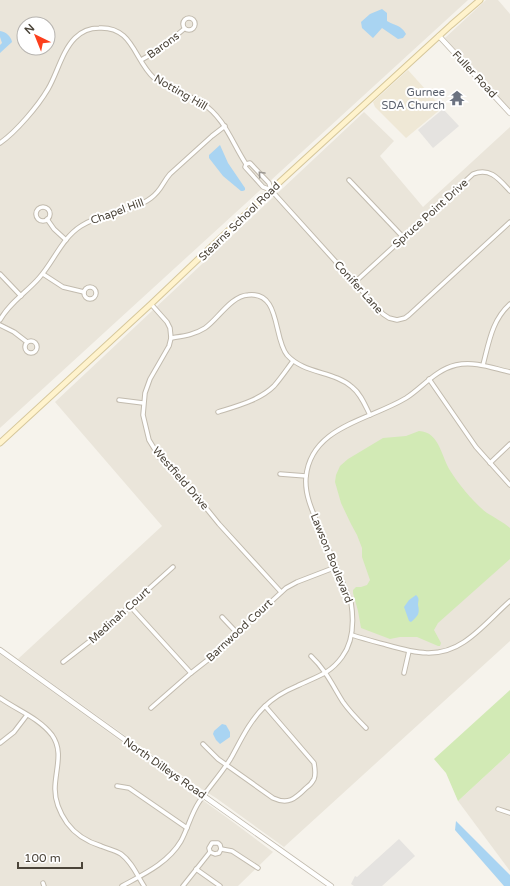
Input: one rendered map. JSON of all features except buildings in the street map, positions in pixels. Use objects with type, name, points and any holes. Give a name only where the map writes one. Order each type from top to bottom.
[{"type":"main road","name":"Stearns School Road","points":[[0,443],[151,304],[271,190],[480,0]]},
{"type":"street","name":"Notting Hill","points":[[0,144],[12,134],[43,97],[69,45],[80,34],[95,28],[104,28],[114,30],[127,38],[148,72],[157,80],[164,85],[202,103],[215,113],[225,126],[246,164],[246,167],[263,188],[271,190],[269,183],[250,163],[246,164]]},
{"type":"street","name":"Barons","points":[[141,60],[159,50],[184,29]]},
{"type":"street","name":"Fuller Road","points":[[439,36],[510,113]]},
{"type":"street","name":"Chapel Hill","points":[[0,320],[6,311],[43,274],[66,240],[75,230],[84,224],[134,207],[151,198],[162,188],[166,178],[170,174],[225,126]]},
{"type":"street","name":"Spruce Point Drive","points":[[354,283],[473,174],[478,172],[489,172],[497,177],[510,191]]},
{"type":"street","points":[[349,180],[403,238]]},
{"type":"street","name":"Conifer Lane","points":[[271,190],[354,283],[386,316],[397,320],[409,315],[510,222]]},
{"type":"street","points":[[47,219],[54,229],[66,240]]},
{"type":"street","points":[[0,274],[21,296]]},
{"type":"street","points":[[43,274],[63,287],[84,292]]},
{"type":"street","points":[[151,304],[167,322],[170,328],[171,338],[198,332],[206,327],[239,297],[254,295],[263,299],[272,309],[283,348],[293,361],[348,383],[358,392],[370,415]]},
{"type":"street","points":[[483,365],[493,327],[499,315],[510,304]]},
{"type":"street","points":[[0,325],[14,332],[27,342]]},
{"type":"street","name":"Westfield Drive","points":[[171,338],[169,346],[150,379],[143,403],[143,415],[147,433],[153,448],[160,458],[189,487],[219,524],[281,592]]},
{"type":"street","points":[[218,412],[265,394],[274,386],[293,361]]},
{"type":"street","name":"Lawson Boulevard","points":[[122,886],[158,865],[173,852],[182,840],[195,810],[226,765],[256,715],[282,693],[326,673],[343,656],[352,635],[353,619],[351,602],[308,497],[306,476],[312,457],[321,443],[336,431],[407,397],[444,369],[456,365],[472,363],[510,372]]},
{"type":"street","points":[[430,379],[476,447],[510,485]]},
{"type":"street","points":[[119,400],[143,403]]},
{"type":"street","points":[[490,463],[510,444]]},
{"type":"street","points":[[280,474],[306,476]]},
{"type":"street","name":"Medinah Court","points":[[63,662],[94,638],[173,567]]},
{"type":"street","name":"Barnwood Court","points":[[151,708],[191,673],[223,648],[281,592],[297,582],[336,567]]},
{"type":"street","points":[[352,635],[409,651],[431,653],[454,647],[471,636],[510,601]]},
{"type":"street","points":[[130,606],[191,673]]},
{"type":"street","points":[[222,617],[237,633]]},
{"type":"street","name":"North Dilleys Road","points":[[0,650],[331,886]]},
{"type":"street","points":[[404,673],[409,651]]},
{"type":"street","points":[[311,656],[319,662],[344,703],[366,728]]},
{"type":"street","points":[[0,698],[45,728],[55,741],[58,753],[55,793],[62,815],[68,824],[80,836],[89,842],[120,854],[132,865],[144,886]]},
{"type":"street","points":[[203,744],[218,759],[273,798],[281,801],[292,800],[311,783],[315,774],[315,769],[312,761],[265,706]]},
{"type":"street","points":[[0,743],[14,732],[27,715]]},
{"type":"street","points":[[117,786],[129,788],[187,828]]},
{"type":"street","points":[[498,809],[510,813]]},
{"type":"street","points":[[183,886],[210,852],[210,845],[213,842],[218,843],[221,849]]},
{"type":"street","points":[[210,852],[216,854],[219,853],[221,849]]},
{"type":"street","points":[[221,849],[232,851],[258,868]]},
{"type":"street","points":[[196,869],[220,886]]},
{"type":"shaded area","points":[[0,0],[468,0],[0,428]]},
{"type":"shaded area","points":[[486,0],[498,0],[510,14],[510,109],[445,38]]},
{"type":"shaded area","points":[[408,70],[442,108],[406,138],[375,107],[373,102]]},
{"type":"shaded area","points":[[443,109],[459,126],[433,148],[418,130]]},
{"type":"shaded area","points":[[364,112],[394,141],[380,156],[423,207],[510,127],[510,641],[284,847],[18,659],[162,526],[55,402]]},
{"type":"shaded area","points":[[0,654],[273,852],[238,886],[0,886]]},
{"type":"shaded area","points":[[510,753],[510,871],[458,801]]},
{"type":"shaded area","points":[[399,839],[415,856],[382,886],[354,886],[351,884],[355,876],[357,877]]},
{"type":"green space","points":[[419,431],[426,432],[436,440],[451,472],[472,500],[487,513],[510,528],[510,559],[438,623],[434,630],[441,643],[440,646],[417,637],[400,637],[390,639],[361,628],[353,590],[356,587],[367,585],[370,580],[362,557],[362,548],[341,503],[335,482],[340,466],[348,459],[383,438],[406,436]]},
{"type":"green space","points":[[510,690],[510,753],[458,801],[446,773],[434,759]]},
{"type":"water","points":[[382,9],[387,13],[387,21],[400,27],[404,31],[406,34],[403,38],[398,39],[382,28],[373,38],[362,28],[361,22],[370,14]]},
{"type":"water","points":[[0,31],[8,35],[12,42],[0,53],[0,45],[2,43]]},
{"type":"water","points":[[220,145],[228,163],[245,190],[241,191],[223,176],[209,158],[209,155]]},
{"type":"water","points":[[416,595],[418,599],[419,613],[411,622],[409,621],[404,607],[409,600]]},
{"type":"water","points":[[222,724],[226,725],[230,732],[230,737],[220,744],[213,734],[214,731]]},
{"type":"water","points":[[456,821],[510,875],[510,886],[504,886],[455,830]]},
{"type":"place","name":"Gurnee SDA Church","points":[[457,98]]}]
